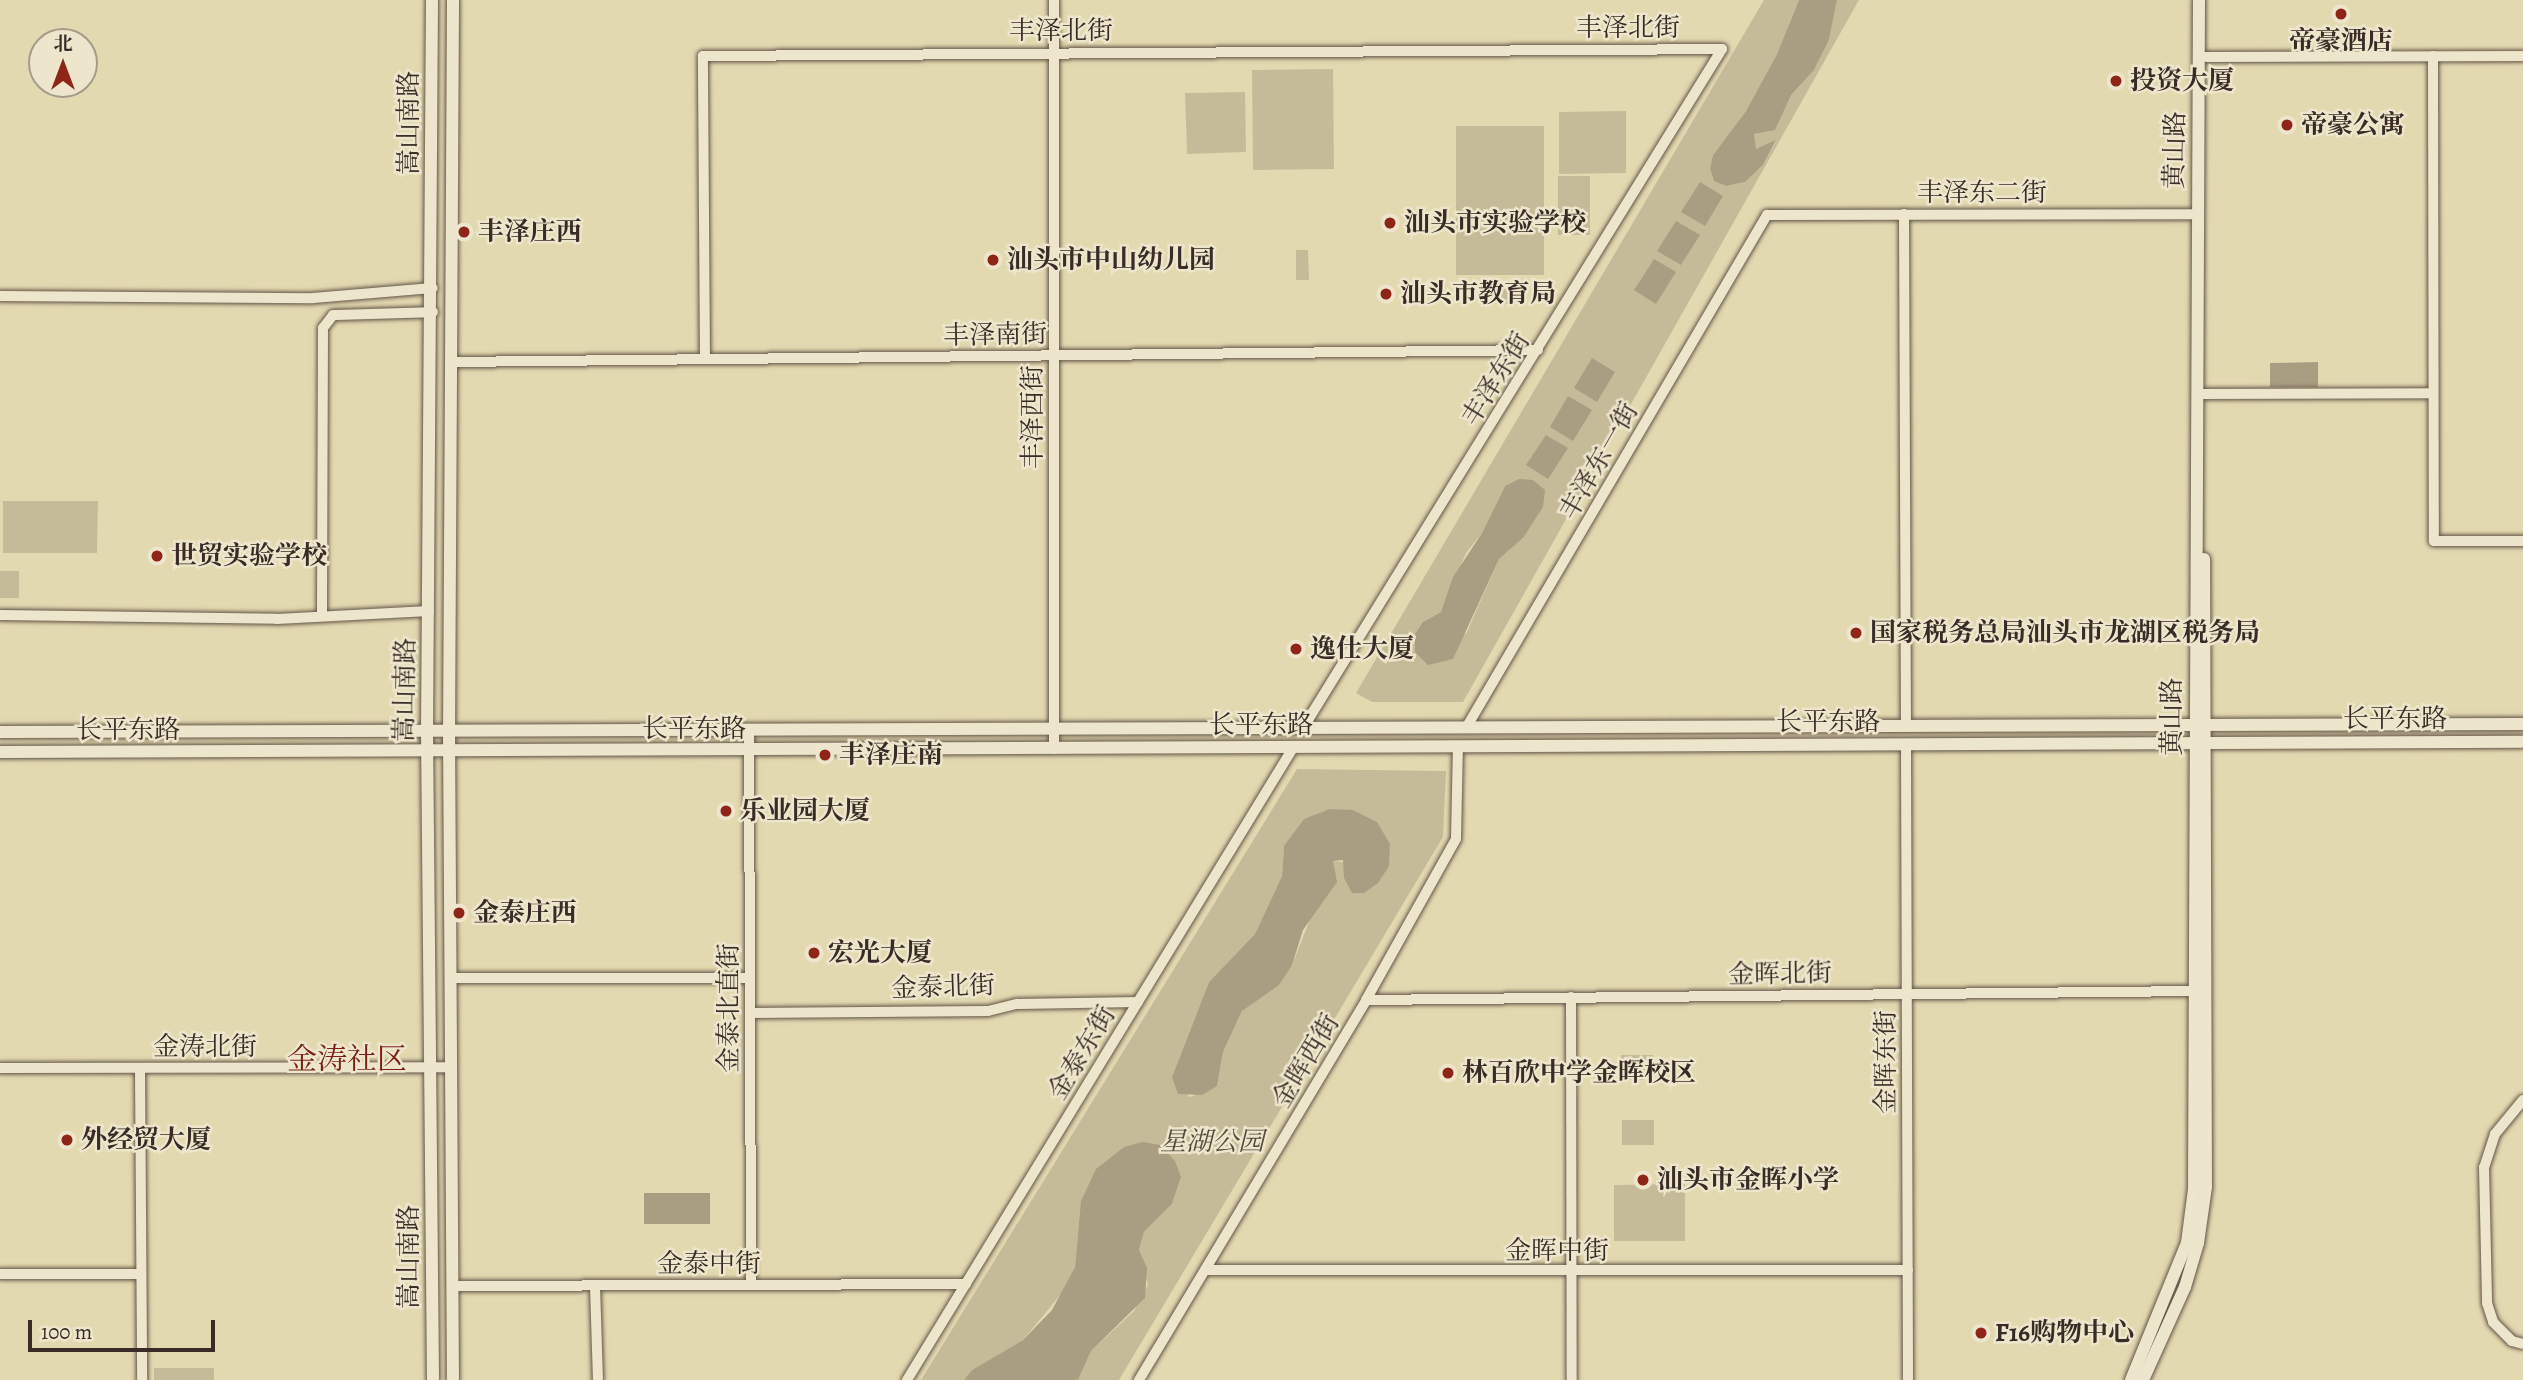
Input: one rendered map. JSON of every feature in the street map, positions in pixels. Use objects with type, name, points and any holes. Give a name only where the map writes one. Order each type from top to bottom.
[{"type":"street","name":"嵩山南路","points":[[432,0],[433,312],[427,753],[433,1380]]},
{"type":"street","name":"嵩山南路","points":[[453,0],[449,731],[453,1380]]},
{"type":"street","name":"丰泽西街","points":[[1054,0],[1054,749]]},
{"type":"street","name":"黄山路","points":[[2143,1380],[2185,1287],[2198,1243],[2206,1187],[2200,742],[2197,214],[2199,0]]},
{"type":"street","name":"黄山路","points":[[2200,723],[2207,0]]},
{"type":"street","name":"丰泽北街","points":[[705,359],[703,56],[1722,49]]},
{"type":"street","name":"丰泽东街","points":[[1303,728],[1722,49]]},
{"type":"street","points":[[2433,56],[2434,541],[2523,541]]},
{"type":"street","points":[[2206,57],[2523,56]]},
{"type":"street","points":[[1905,214],[1906,725]]},
{"type":"street","name":"丰泽东二街","points":[[1767,215],[2197,214]]},
{"type":"street","name":"丰泽东一街","points":[[1466,728],[1767,215]]},
{"type":"street","points":[[0,296],[313,298],[433,288]]},
{"type":"street","points":[[321,614],[323,328],[333,315],[433,312]]},
{"type":"street","name":"丰泽南街","points":[[451,362],[1538,351]]},
{"type":"street","points":[[2203,394],[2433,393]]},
{"type":"street","points":[[0,615],[277,619],[321,614],[429,611]]},
{"type":"street","name":"长平东路","points":[[0,732],[2523,724]]},
{"type":"street","name":"金泰北直街","points":[[749,731],[751,1285]]},
{"type":"street","name":"黄山路","points":[[2131,1380],[2187,1243],[2194,1189],[2200,742]]},
{"type":"street","name":"长平东路","points":[[0,752],[450,753],[2523,742]]},
{"type":"street","name":"金晖东街","points":[[1906,744],[1908,1380]]},
{"type":"street","name":"金晖西街","points":[[1139,1380],[1366,1000],[1456,839],[1458,747]]},
{"type":"street","name":"金泰东街","points":[[907,1380],[1293,748]]},
{"type":"street","points":[[451,978],[750,978]]},
{"type":"street","name":"金晖北街","points":[[1366,1000],[2195,991]]},
{"type":"street","points":[[1571,997],[1572,1380]]},
{"type":"street","name":"金泰北街","points":[[750,1013],[988,1011],[1017,1004],[1138,1002]]},
{"type":"street","name":"金涛北街","points":[[0,1068],[452,1067]]},
{"type":"street","points":[[140,1068],[142,1380]]},
{"type":"street","points":[[2523,1100],[2495,1134],[2484,1167],[2487,1303],[2494,1322],[2512,1341],[2523,1344]]},
{"type":"street","name":"金晖中街","points":[[1206,1270],[1572,1273],[1908,1270]]},
{"type":"street","points":[[0,1275],[141,1275]]},
{"type":"street","name":"金泰中街","points":[[453,1286],[965,1284]]},
{"type":"street","points":[[595,1286],[598,1380]]},
{"type":"green space","points":[[1764,0],[1799,0],[1777,54],[1746,111],[1713,155],[1710,168],[1714,180],[1726,186],[1745,182],[1763,165],[1776,141],[1755,150],[1753,134],[1777,120],[1791,94],[1814,70],[1829,40],[1837,0],[1859,0],[1463,702],[1372,702],[1356,693]],"holes":[[[1505,486],[1523,538],[1499,559],[1466,634],[1423,622],[1441,612],[1466,553],[1482,533]]]},
{"type":"green space","points":[[1333,69],[1334,169],[1253,170],[1252,70]]},
{"type":"green space","points":[[1245,92],[1246,152],[1187,154],[1185,93]]},
{"type":"green space","points":[[1626,111],[1626,173],[1559,174],[1559,112]]},
{"type":"green space","points":[[1456,126],[1544,126],[1544,275],[1456,275]]},
{"type":"green space","points":[[1558,176],[1590,176],[1590,235],[1558,235]]},
{"type":"green space","points":[[1296,250],[1308,250],[1309,280],[1296,280]]},
{"type":"green space","points":[[1483,287],[1515,287],[1515,304],[1483,304]]},
{"type":"green space","points":[[3,501],[98,501],[97,553],[3,553]]},
{"type":"green space","points":[[0,571],[19,571],[19,598],[0,598]]},
{"type":"green space","name":"星湖公园","points":[[1297,769],[1446,771],[1443,837],[1119,1380],[1078,1380],[1091,1351],[1134,1311],[1148,1285],[1139,1250],[1144,1232],[1172,1204],[1181,1177],[1079,1225],[1075,1267],[1066,1288],[1023,1340],[972,1370],[964,1380],[921,1380]],"holes":[[[1284,846],[1389,866],[1333,861],[1292,965],[1242,1011],[1223,1052],[1217,1086],[1190,1097],[1172,1077],[1209,982],[1255,934],[1282,876]]]},
{"type":"green space","points":[[1621,1055],[1653,1055],[1653,1080],[1621,1080]]},
{"type":"green space","points":[[1622,1120],[1654,1120],[1654,1145],[1622,1145]]},
{"type":"green space","points":[[1685,1184],[1685,1241],[1614,1241],[1614,1185]]},
{"type":"green space","points":[[154,1368],[214,1368],[214,1380],[154,1380]]},
{"type":"shaded area","points":[[1799,0],[1837,0],[1829,40],[1814,70],[1791,95],[1775,130],[1754,134],[1756,149],[1776,140],[1763,165],[1745,182],[1726,186],[1714,181],[1710,168],[1713,155],[1746,111],[1777,54]]},
{"type":"shaded area","points":[[1700,182],[1723,196],[1705,226],[1681,212]]},
{"type":"shaded area","points":[[1676,221],[1700,235],[1681,265],[1657,251]]},
{"type":"shaded area","points":[[1654,259],[1676,272],[1656,304],[1634,290]]},
{"type":"shaded area","points":[[1592,358],[1615,372],[1597,402],[1574,388]]},
{"type":"shaded area","points":[[2318,362],[2318,387],[2270,387],[2270,363]]},
{"type":"shaded area","points":[[1568,396],[1592,410],[1573,441],[1550,427]]},
{"type":"shaded area","points":[[1546,435],[1568,448],[1548,479],[1526,465]]},
{"type":"shaded area","points":[[1519,479],[1533,480],[1545,490],[1543,507],[1523,538],[1499,559],[1453,659],[1428,665],[1415,652],[1415,634],[1423,622],[1441,612],[1453,577],[1482,533],[1505,486]]},
{"type":"shaded area","points":[[1330,809],[1353,810],[1377,822],[1390,844],[1389,866],[1378,883],[1364,893],[1352,893],[1344,878],[1343,860],[1333,861],[1337,882],[1303,930],[1292,965],[1279,985],[1242,1011],[1223,1052],[1217,1086],[1202,1095],[1178,1094],[1172,1077],[1209,982],[1255,934],[1282,876],[1284,846],[1304,819]]},
{"type":"shaded area","points":[[1143,1142],[1160,1145],[1175,1161],[1181,1177],[1172,1204],[1144,1232],[1139,1250],[1147,1268],[1145,1298],[1091,1351],[1078,1380],[964,1380],[972,1370],[1023,1340],[1052,1310],[1075,1267],[1081,1201],[1096,1169],[1124,1147]]},
{"type":"shaded area","points":[[644,1193],[710,1193],[710,1224],[644,1224]]},
{"type":"place","name":"帝豪酒店","points":[[2341,14]]},
{"type":"place","name":"投资大厦","points":[[2116,81]]},
{"type":"place","name":"帝豪公寓","points":[[2287,125]]},
{"type":"place","name":"汕头市实验学校","points":[[1390,223]]},
{"type":"place","name":"丰泽庄西","points":[[464,232]]},
{"type":"place","name":"汕头市中山幼儿园","points":[[993,260]]},
{"type":"place","name":"汕头市教育局","points":[[1386,294]]},
{"type":"place","name":"世贸实验学校","points":[[157,556]]},
{"type":"place","name":"国家税务总局汕头市龙湖区税务局","points":[[1856,633]]},
{"type":"place","name":"逸仕大厦","points":[[1296,649]]},
{"type":"place","name":"丰泽庄南","points":[[825,755]]},
{"type":"place","name":"乐业园大厦","points":[[726,811]]},
{"type":"place","name":"金泰庄西","points":[[459,913]]},
{"type":"place","name":"宏光大厦","points":[[814,953]]},
{"type":"place","name":"林百欣中学金晖校区","points":[[1448,1073]]},
{"type":"place","name":"外经贸大厦","points":[[67,1140]]},
{"type":"place","name":"汕头市金晖小学","points":[[1643,1180]]},
{"type":"place","name":"F16购物中心","points":[[1981,1333]]},
{"type":"district","name":"金涛社区","points":[[347,1059]]}]
